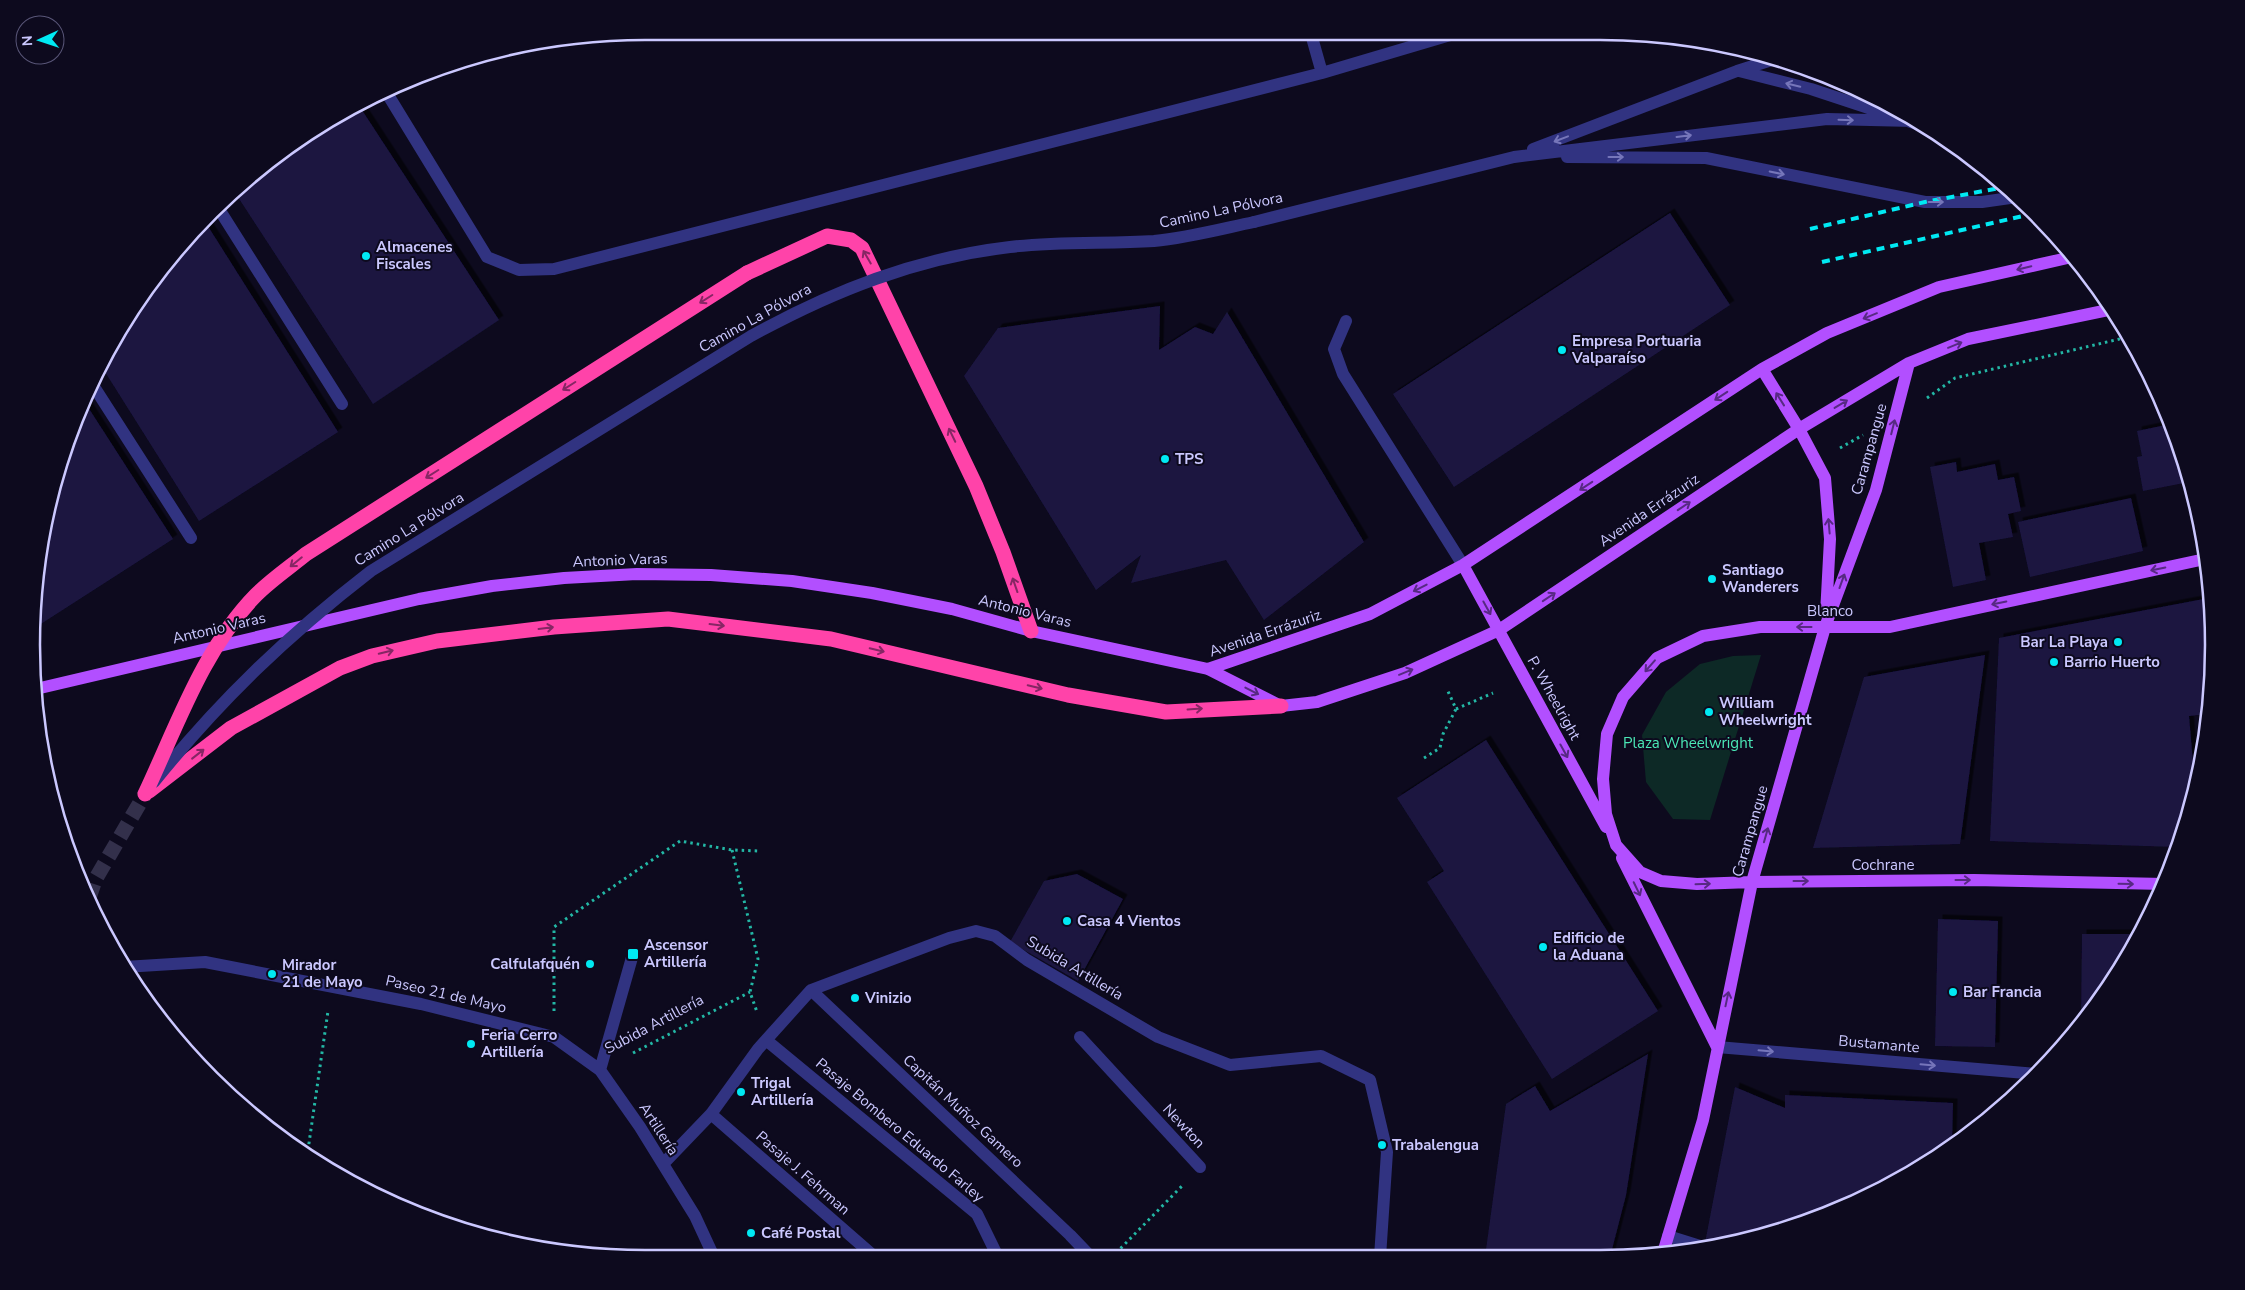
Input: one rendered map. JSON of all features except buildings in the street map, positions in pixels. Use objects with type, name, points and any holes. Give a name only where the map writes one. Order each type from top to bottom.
[{"type":"highway","points":[[145,794],[204,666],[229,628],[256,595],[306,554],[747,273],[827,236],[851,240],[862,248],[870,260],[976,486],[1004,552],[1031,631]]},
{"type":"highway","points":[[145,794],[231,728],[340,668],[372,656],[437,641],[554,627],[668,619],[831,639],[1068,695],[1166,712],[1281,706]]},
{"type":"main road","name":"Avenida Errázuriz","points":[[1208,669],[1370,614],[1463,566],[1762,369],[1827,333],[1940,288],[2065,259]]},
{"type":"main road","name":"Avenida Errázuriz","points":[[1208,669],[1281,706],[1318,702],[1414,669],[1500,630],[1799,429],[1910,363],[1968,339],[2104,311]]},
{"type":"main road","name":"Carampangue","points":[[1665,1246],[1703,1120],[1752,882],[1825,627],[1876,490],[1910,363]]},
{"type":"main road","name":"Carampangue","points":[[1762,369],[1799,429],[1825,478],[1830,539],[1825,627]]},
{"type":"main road","name":"Blanco","points":[[1616,845],[1606,814],[1603,779],[1607,734],[1623,697],[1657,658],[1703,636],[1760,626],[1890,627],[2199,560]]},
{"type":"main road","name":"P. Wheelright","points":[[1463,566],[1500,630],[1616,845]]},
{"type":"main road","name":"Antonio Varas","points":[[41,688],[419,599],[492,586],[564,578],[637,574],[711,575],[792,581],[872,593],[943,607],[1031,631],[1208,669]]},
{"type":"main road","name":"Cochrane","points":[[1616,845],[1640,872],[1661,881],[1697,884],[1974,880],[2156,884]]},
{"type":"main road","points":[[1616,845],[1717,1047]]},
{"type":"street","points":[[1313,40],[1322,73]]},
{"type":"street","points":[[389,97],[487,257],[519,270],[554,269],[1322,73],[1434,40]]},
{"type":"street","points":[[1514,156],[1763,63]]},
{"type":"street","points":[[1737,71],[1811,89],[1892,115]]},
{"type":"street","points":[[1514,156],[1827,119],[1904,122]]},
{"type":"street","points":[[1514,156],[1706,158],[1925,202],[1982,202],[2008,198]]},
{"type":"street","name":"Camino La Pólvora","points":[[145,794],[213,712],[261,663],[314,615],[371,571],[751,336],[803,308],[858,284],[915,265],[962,254],[1010,247],[1156,241],[1201,234],[1514,156]]},
{"type":"street","points":[[221,213],[342,404]]},
{"type":"street","points":[[1346,321],[1334,350],[1343,374],[1463,566]]},
{"type":"street","points":[[97,389],[191,538]]},
{"type":"street","name":"Subida Artillería","points":[[663,1164],[711,1114],[766,1040],[811,990],[949,938],[976,931],[995,936],[1028,960],[1158,1037],[1230,1065],[1321,1056],[1370,1080],[1387,1152],[1380,1250]]},
{"type":"street","points":[[600,1070],[633,954]]},
{"type":"street","name":"Paseo 21 de Mayo","points":[[133,966],[205,962],[421,1004],[554,1037]]},
{"type":"street","name":"Capitán Muñoz Gamero","points":[[811,990],[1070,1234],[1085,1250]]},
{"type":"street","name":"Artillería","points":[[554,1037],[600,1070],[640,1126],[695,1216],[711,1250]]},
{"type":"street","name":"Newton","points":[[1080,1037],[1200,1167]]},
{"type":"street","name":"Pasaje Bombero Eduardo Farley","points":[[766,1040],[977,1214],[995,1250]]},
{"type":"street","name":"Bustamante","points":[[1717,1047],[2028,1073]]},
{"type":"street","name":"Pasaje J. Fehrman","points":[[711,1114],[867,1250]]},
{"type":"street","points":[[1668,1236],[1690,1243]]},
{"type":"path","points":[[1924,401],[1955,378],[2121,339]]},
{"type":"path","points":[[1835,450],[1871,431]]},
{"type":"path","points":[[1447,689],[1456,709]]},
{"type":"path","points":[[1424,758],[1440,748],[1443,734],[1456,709],[1492,693]]},
{"type":"path","points":[[554,1037],[554,927],[680,841],[732,850],[758,851]]},
{"type":"path","points":[[732,850],[758,958],[750,992],[766,1040]]},
{"type":"path","points":[[308,1148],[332,986]]},
{"type":"path","name":"Subida Artillería","points":[[600,1070],[750,992]]},
{"type":"path","name":"Newton","points":[[1119,1250],[1200,1167]]},
{"type":"green space","name":"Plaza Wheelwright","points":[[1761,655],[1710,820],[1673,819],[1646,782],[1642,735],[1666,692],[1700,664],[1733,656]]},
{"type":"tunnel","points":[[92,890],[95,880],[145,794]]},
{"type":"railway","points":[[1810,229],[1925,202],[1997,188]]},
{"type":"railway","points":[[1822,262],[2026,215]]},
{"type":"place","name":"Almacenes Fiscales","points":[[366,256]]},
{"type":"place","name":"Empresa Portuaria Valparaíso","points":[[1562,350]]},
{"type":"place","name":"TPS","points":[[1165,459]]},
{"type":"place","name":"Santiago Wanderers","points":[[1712,579]]},
{"type":"place","name":"Bar La Playa","points":[[2118,642]]},
{"type":"place","name":"Barrio Huerto","points":[[2054,662]]},
{"type":"place","name":"William Wheelwright","points":[[1709,712]]},
{"type":"place","name":"Casa 4 Vientos","points":[[1067,921]]},
{"type":"place","name":"Edificio de la Aduana","points":[[1543,947]]},
{"type":"place","name":"Ascensor Artillería","points":[[633,954]]},
{"type":"place","name":"Calfulafquén","points":[[590,964]]},
{"type":"place","name":"Mirador 21 de Mayo","points":[[272,974]]},
{"type":"place","name":"Bar Francia","points":[[1953,992]]},
{"type":"place","name":"Vinizio","points":[[855,998]]},
{"type":"place","name":"Feria Cerro Artillería","points":[[471,1044]]},
{"type":"place","name":"Trigal Artillería","points":[[741,1092]]},
{"type":"place","name":"Trabalengua","points":[[1382,1145]]},
{"type":"place","name":"Café Postal","points":[[751,1233]]}]
